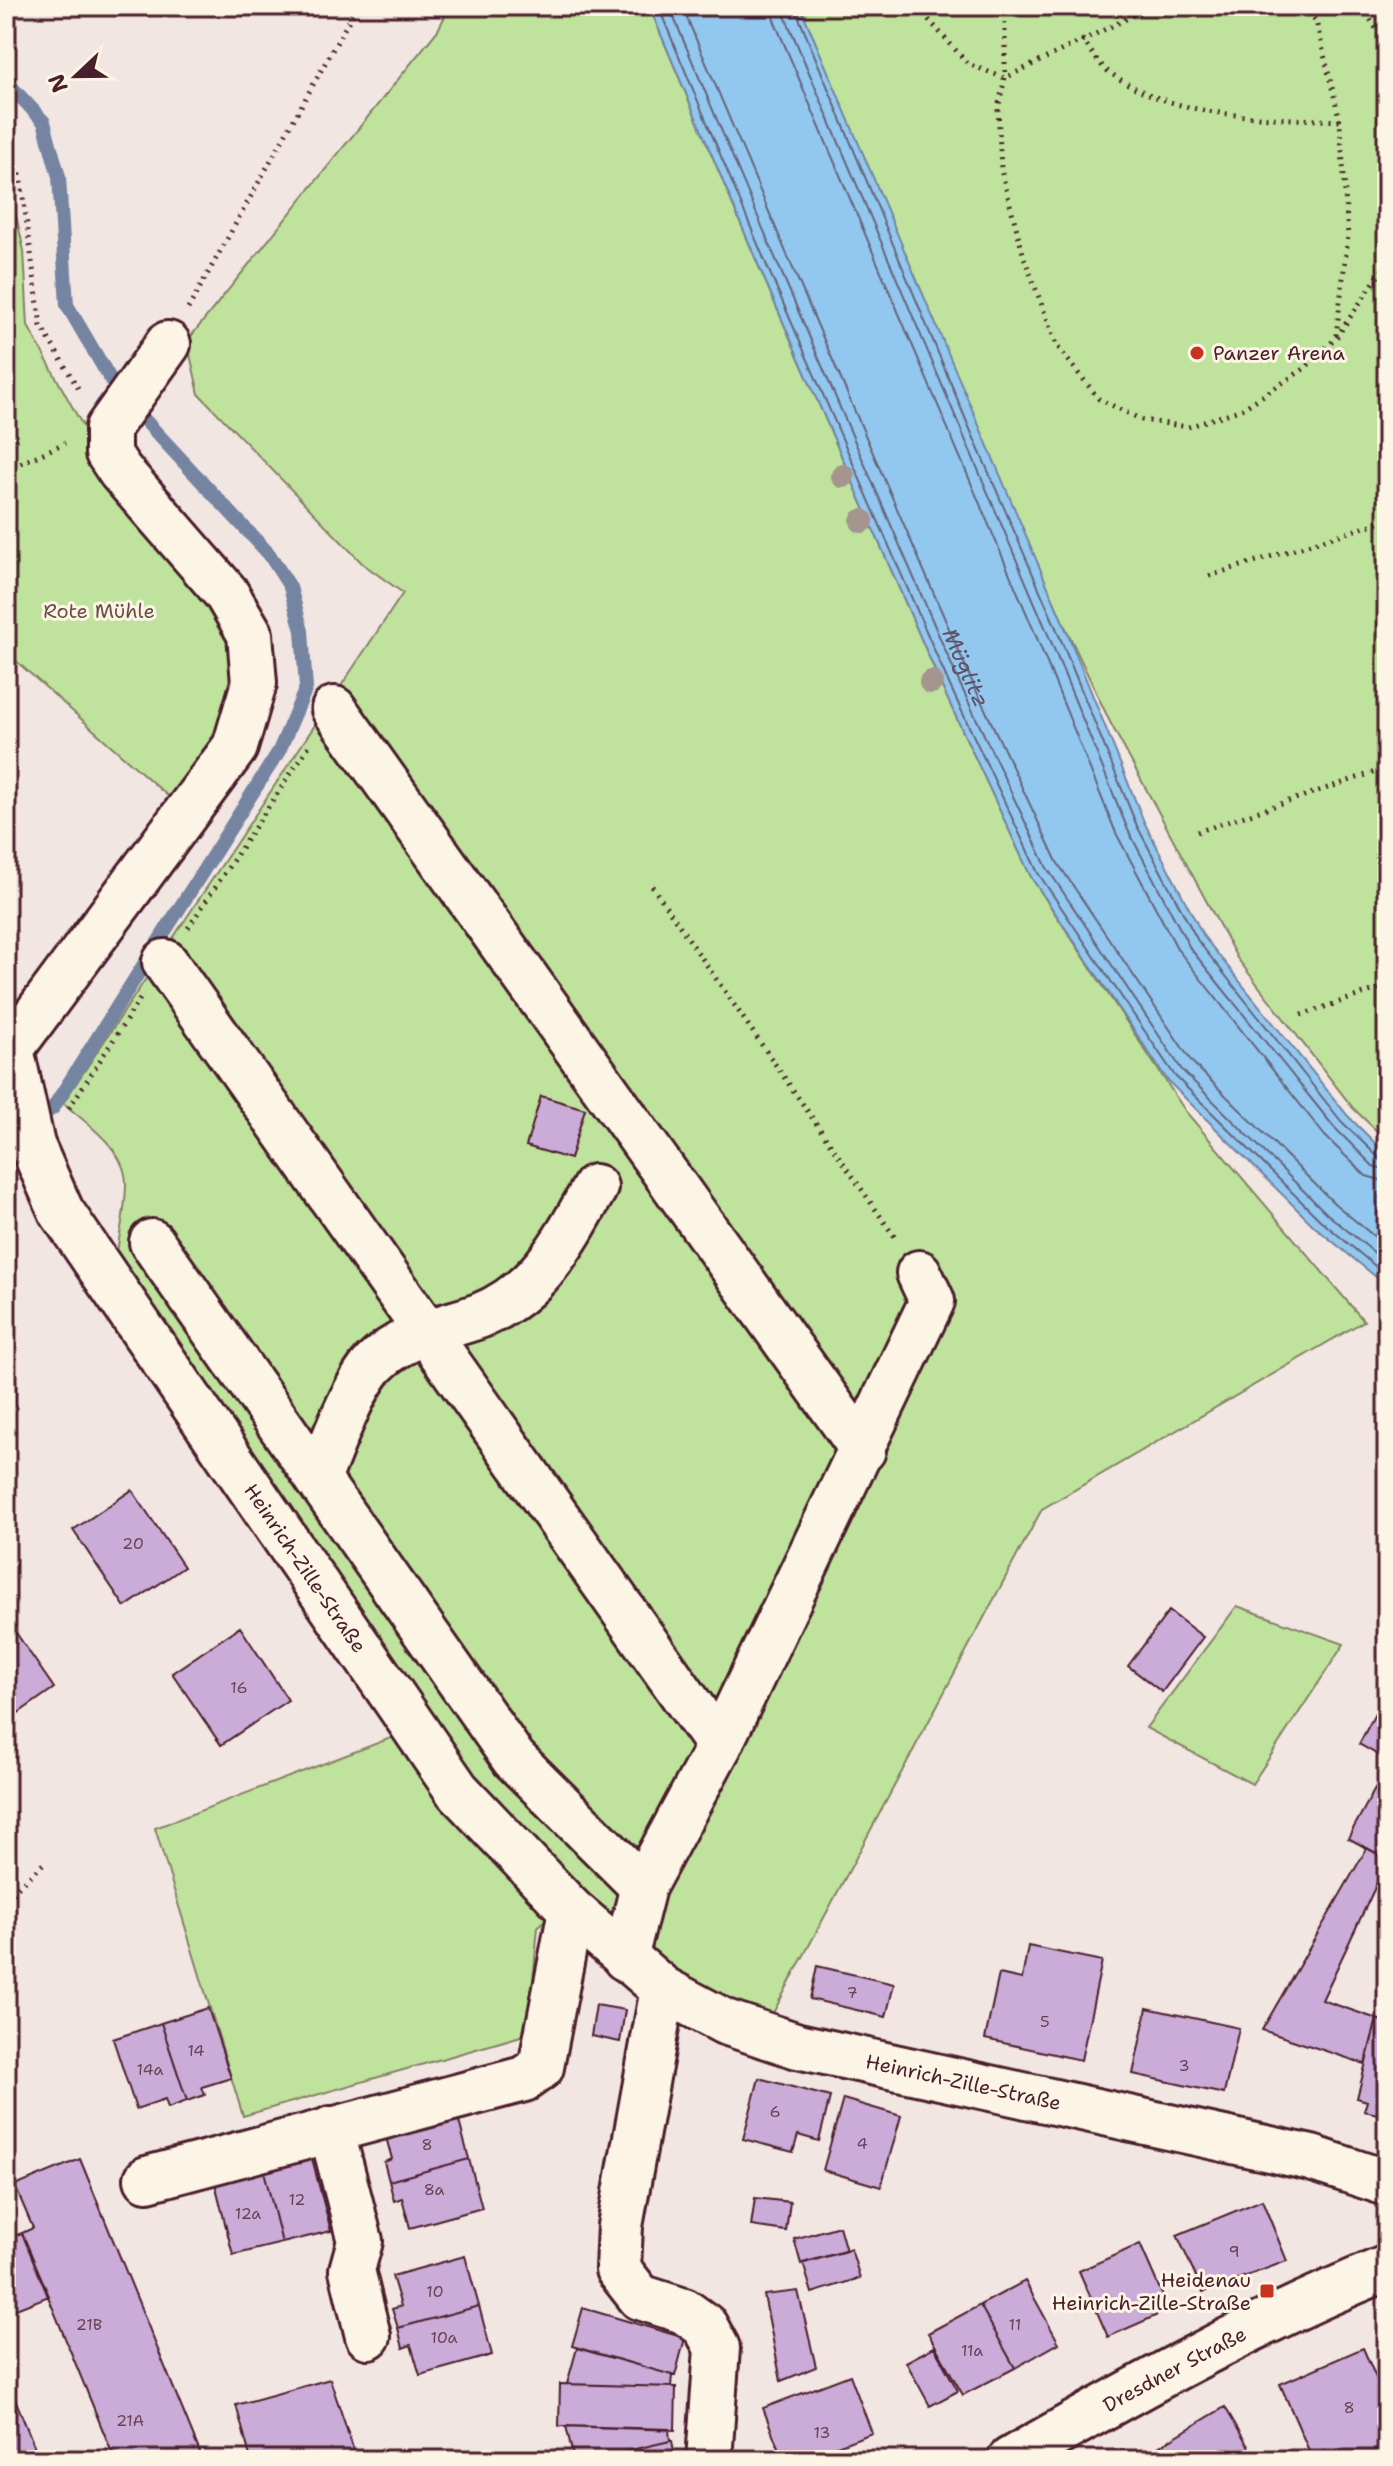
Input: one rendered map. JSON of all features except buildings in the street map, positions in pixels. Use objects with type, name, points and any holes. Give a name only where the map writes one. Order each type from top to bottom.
[{"type":"street","points":[[108,439],[108,428],[168,344]]},
{"type":"street","name":"Heinrich-Zille-Straße","points":[[108,439],[108,453],[120,471],[226,593],[250,634],[254,683],[235,747],[11,1049],[32,1145],[61,1211],[457,1790],[571,1910],[625,1958],[663,1989],[725,2022],[798,2046],[1311,2158],[1387,2183]]},
{"type":"street","points":[[334,709],[863,1450]]},
{"type":"street","points":[[165,962],[719,1746]]},
{"type":"street","points":[[318,1479],[346,1411],[373,1365],[401,1343],[427,1331],[481,1315],[515,1296],[542,1274],[566,1240],[595,1187]]},
{"type":"street","points":[[152,1242],[514,1759],[643,1887]]},
{"type":"street","points":[[625,1958],[643,1887],[719,1746],[932,1301],[919,1273]]},
{"type":"street","points":[[147,2179],[524,2079],[541,2067],[571,1910]]},
{"type":"street","points":[[663,1989],[620,2226],[618,2269],[640,2297],[684,2311],[705,2326],[717,2348],[709,2460]]},
{"type":"street","points":[[331,2129],[360,2241],[352,2270],[368,2336]]},
{"type":"street","name":"Dresdner Straße","points":[[1010,2460],[1168,2371],[1310,2299],[1387,2268]]},
{"type":"path","points":[[168,344],[357,6]]},
{"type":"path","points":[[920,6],[968,64],[1005,78],[1153,6]]},
{"type":"path","points":[[1005,6],[1005,78],[998,108],[1001,170],[1024,257],[1057,346],[1099,399],[1142,420],[1188,427],[1242,409],[1304,369],[1336,338],[1387,263]]},
{"type":"path","points":[[1303,6],[1316,21],[1340,121],[1348,236],[1336,338]]},
{"type":"path","points":[[1362,6],[1387,52]]},
{"type":"path","points":[[1082,39],[1107,71],[1161,100],[1224,115],[1340,121]]},
{"type":"path","points":[[6,145],[20,174],[41,326],[108,439]]},
{"type":"path","points":[[6,470],[76,437],[108,439]]},
{"type":"path","points":[[1209,576],[1387,520]]},
{"type":"path","points":[[1197,832],[1387,768]]},
{"type":"path","points":[[652,886],[919,1273]]},
{"type":"path","points":[[1301,1015],[1387,986]]},
{"type":"path","points":[[6,1908],[17,1888],[44,1863]]},
{"type":"green space","points":[[450,6],[649,6],[943,689],[1031,877],[1186,1112],[1364,1321],[1042,1509],[772,2015],[715,1994],[644,1947],[576,1887],[538,1927],[528,2034],[243,2116],[155,1828],[438,1720],[116,1259],[125,1203],[124,1171],[112,1148],[63,1103],[403,593],[363,564],[199,394],[187,341],[438,30]]},
{"type":"green space","points":[[800,6],[1387,6],[1387,1141],[1353,1108],[1237,958],[1110,722],[973,417]]},
{"type":"green space","name":"Rote Mühle","points":[[6,171],[24,251],[28,326],[85,430],[90,460],[205,590],[238,657],[224,730],[170,798],[6,652]]},
{"type":"green space","points":[[1237,1606],[1344,1644],[1252,1784],[1146,1728]]},
{"type":"water","name":"Müglitz","points":[[649,6],[800,6],[1062,620],[1144,822],[1204,937],[1347,1115],[1387,1155],[1387,1286],[1315,1227],[1168,1081],[1031,877],[943,689]]},
{"type":"waterway","points":[[6,81],[44,122],[59,177],[67,305],[112,382]]},
{"type":"waterway","points":[[31,1122],[53,1108],[279,751],[306,688],[302,631],[290,587],[269,554],[141,416]]},
{"type":"waterway","points":[[6,1155],[10,1135],[7,1125]]},
{"type":"waterway","points":[[6,1374],[10,1389],[6,1443]]},
{"type":"place","name":"Panzer Arena","points":[[1197,353]]},
{"type":"place","name":"Heidenau Heinrich-Zille-Straße","points":[[1267,2291]]}]
